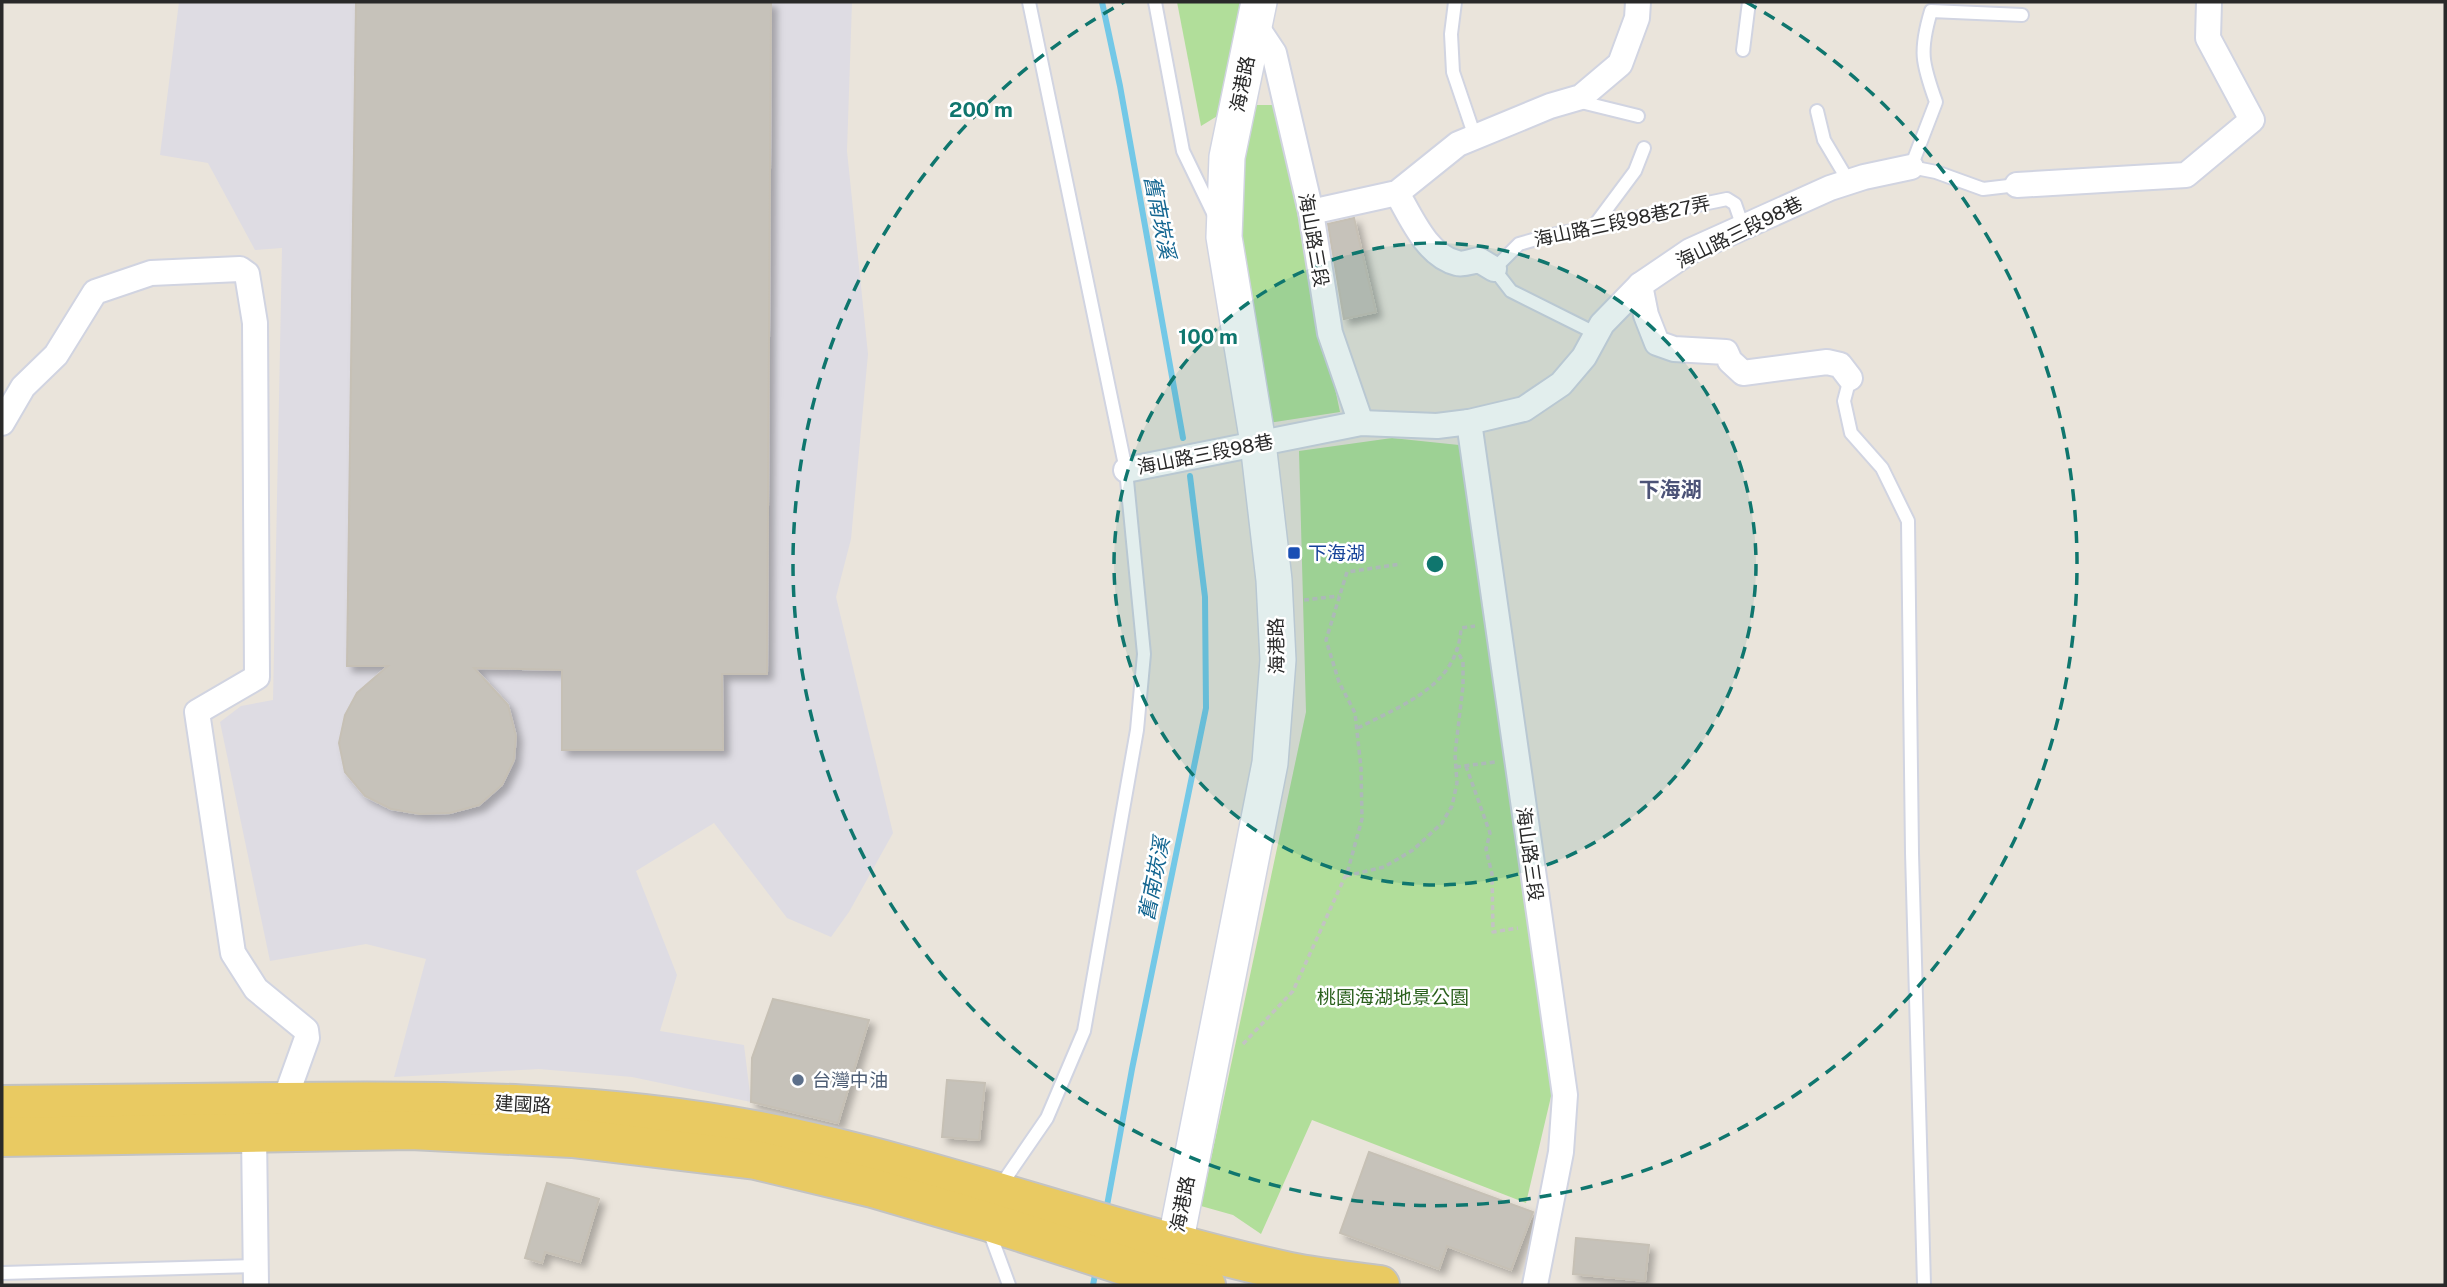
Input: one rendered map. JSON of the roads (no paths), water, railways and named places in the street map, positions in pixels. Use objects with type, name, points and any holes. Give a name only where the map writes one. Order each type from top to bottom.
[{"type":"main road","name":"建國路","points":[[2,1105],[490,1102],[658,1115],[758,1131],[816,1144],[1157,1262]]},
{"type":"main road","name":"建國路","points":[[2,1137],[411,1130],[572,1138],[756,1160],[873,1188],[992,1206]]},
{"type":"main road","points":[[1157,1262],[1206,1285]]},
{"type":"main road","points":[[1157,1262],[1293,1273],[1380,1285]]},
{"type":"street","points":[[1311,212],[1397,193],[1458,144],[1581,97],[1620,64],[1637,18],[1638,2]]},
{"type":"street","points":[[2017,185],[2186,175],[2252,120],[2208,38],[2209,2]]},
{"type":"street","name":"海港路","points":[[1157,1262],[1270,763],[1279,660],[1274,580],[1258,443],[1224,237],[1227,157],[1256,12]]},
{"type":"street","name":"海山路三段","points":[[1256,12],[1274,53],[1311,212],[1330,333],[1361,423]]},
{"type":"street","name":"海山路三段98巷","points":[[1126,470],[1361,423],[1437,426],[1469,422],[1524,409],[1561,384],[1584,358],[1602,324],[1640,285],[1690,251],[1830,188],[1911,167]]},
{"type":"street","points":[[1397,193],[1426,242],[1441,257],[1459,264],[1479,260],[1494,269]]},
{"type":"street","points":[[2,423],[23,387],[55,355],[95,292],[152,273],[240,269],[247,274],[255,323],[257,677],[197,712],[233,953],[256,989],[306,1030],[303,1048],[284,1102]]},
{"type":"street","points":[[1640,285],[1646,314],[1657,343],[1674,349],[1726,352],[1730,361],[1743,373],[1827,362],[1840,365],[1850,378]]},
{"type":"street","name":"海山路三段","points":[[1469,422],[1565,1095],[1561,1152],[1535,1285]]},
{"type":"street","points":[[254,1133],[255,1275]]},
{"type":"lane","points":[[1009,1285],[992,1206],[1047,1118],[1084,1031],[1137,730],[1144,654],[1126,470],[1029,2]]},
{"type":"lane","points":[[1155,2],[1183,151],[1224,237]]},
{"type":"lane","points":[[1455,2],[1451,34],[1453,72],[1475,137]]},
{"type":"lane","points":[[1743,50],[1749,2]]},
{"type":"lane","points":[[2017,185],[1983,189],[1936,172],[1911,167],[1936,102],[1923,67],[1922,40],[1931,11],[2022,15]]},
{"type":"lane","points":[[1569,100],[1583,101],[1638,116]]},
{"type":"lane","points":[[1817,111],[1824,140],[1849,182]]},
{"type":"lane","points":[[1594,226],[1635,171],[1644,148]]},
{"type":"lane","name":"海山路三段98巷27弄","points":[[1494,269],[1519,244],[1727,199],[1735,204],[1743,227]]},
{"type":"lane","points":[[1494,269],[1511,291],[1597,334]]},
{"type":"lane","points":[[1850,378],[1844,401],[1851,433],[1882,468],[1908,521],[1912,853],[1924,1285]]},
{"type":"lane","points":[[2,1273],[255,1275]]},
{"type":"waterway","name":"舊南崁溪","points":[[1102,2],[1120,86],[1183,438]]},
{"type":"waterway","name":"舊南崁溪","points":[[1106,1211],[1132,1069],[1206,708],[1205,597],[1190,476]]},
{"type":"waterway","name":"舊南崁溪","points":[[1093,1285],[1096,1270]]},
{"type":"place","name":"下海湖","points":[[1294,553]]},
{"type":"place","name":"台灣中油","points":[[798,1080]]},
{"type":"district","name":"下海湖","points":[[1670,489]]},
{"type":"park label","name":"桃園海湖地景公園","points":[[1393,997]]}]
